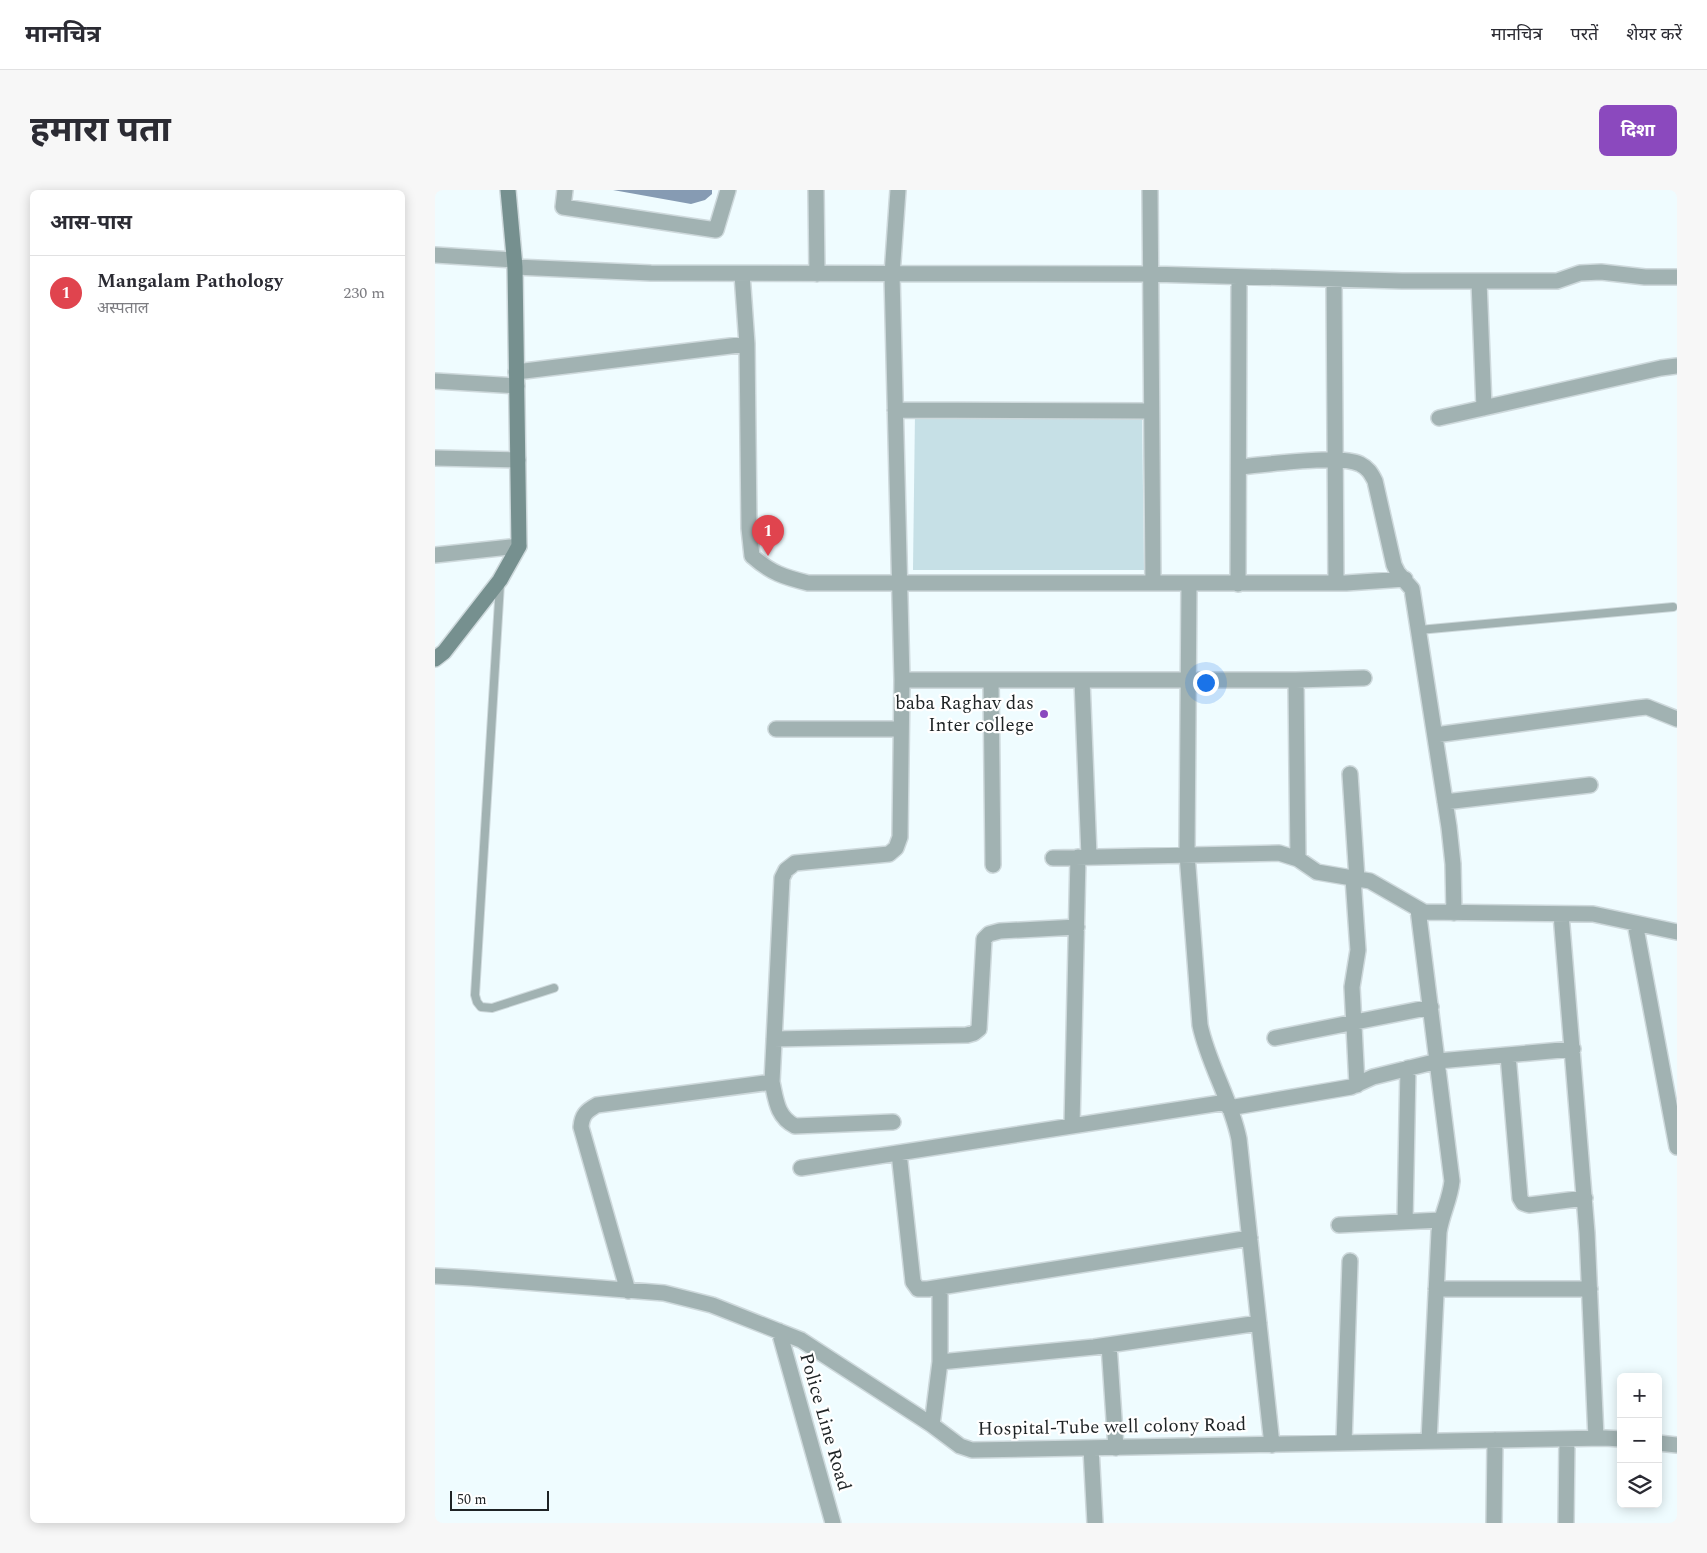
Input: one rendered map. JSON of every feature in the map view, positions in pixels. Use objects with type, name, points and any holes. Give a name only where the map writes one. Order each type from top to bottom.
[{"type":"main road","points":[[435,659],[444,652],[500,580],[519,546],[515,263],[508,190]]},
{"type":"street","points":[[565,190],[563,208],[716,230],[728,190]]},
{"type":"street","points":[[816,190],[817,274]]},
{"type":"street","points":[[893,1122],[795,1126],[785,1121],[776,1104],[772,1082],[782,878],[786,870],[795,863],[889,854],[896,848],[900,838],[900,582],[892,274],[898,190]]},
{"type":"street","points":[[1150,190],[1149,274],[1153,583]]},
{"type":"street","points":[[435,255],[651,274],[1149,274],[1334,280],[1557,281],[1580,273],[1601,272],[1645,277],[1677,277]]},
{"type":"street","points":[[742,274],[747,344],[749,528],[752,556],[766,569],[789,579],[808,583],[1238,584],[1336,583],[1405,579]]},
{"type":"street","points":[[1238,584],[1239,277]]},
{"type":"street","points":[[1334,280],[1336,583]]},
{"type":"street","points":[[1479,281],[1484,408]]},
{"type":"street","points":[[435,380],[516,379],[747,344]]},
{"type":"street","points":[[1439,418],[1677,366]]},
{"type":"street","points":[[895,410],[1151,411]]},
{"type":"street","points":[[435,458],[518,460]]},
{"type":"street","points":[[1239,467],[1335,459],[1359,463],[1369,469],[1375,481],[1395,565],[1412,589],[1445,802],[1453,864],[1454,913]]},
{"type":"street","points":[[435,555],[519,546]]},
{"type":"street","points":[[1189,584],[1187,854],[1200,1025],[1207,1052],[1239,1139],[1272,1445]]},
{"type":"street","points":[[901,680],[1296,680],[1363,678]]},
{"type":"street","points":[[991,680],[993,865]]},
{"type":"street","points":[[1072,1126],[1077,927],[1084,856],[1082,680]]},
{"type":"street","points":[[1296,680],[1298,859]]},
{"type":"street","points":[[1435,735],[1647,707],[1677,719]]},
{"type":"street","points":[[776,728],[901,729]]},
{"type":"street","points":[[1350,774],[1358,950],[1352,986],[1357,1085]]},
{"type":"street","points":[[1445,802],[1590,785]]},
{"type":"street","points":[[1053,858],[1279,852],[1298,859],[1317,872],[1370,881],[1424,912],[1593,914],[1677,932]]},
{"type":"street","points":[[1418,909],[1452,1181],[1450,1196],[1441,1220],[1429,1442]]},
{"type":"street","points":[[1561,914],[1585,1198],[1596,1438]]},
{"type":"street","points":[[1635,923],[1674,1104],[1677,1147]]},
{"type":"street","points":[[774,1039],[967,1035],[974,1033],[979,1028],[984,939],[989,934],[1000,931],[1077,927]]},
{"type":"street","points":[[1275,1038],[1431,1007]]},
{"type":"street","points":[[801,1168],[1072,1126],[1357,1085],[1373,1077],[1438,1061],[1573,1049]]},
{"type":"street","points":[[1508,1055],[1520,1198],[1523,1203],[1529,1205],[1585,1198]]},
{"type":"street","points":[[1405,1221],[1408,1068]]},
{"type":"street","points":[[628,1291],[581,1127],[582,1118],[587,1110],[597,1105],[772,1082]]},
{"type":"street","points":[[899,1153],[913,1282],[918,1289],[939,1288],[1250,1238]]},
{"type":"street","points":[[1339,1224],[1441,1220]]},
{"type":"street","points":[[1343,1443],[1350,1261]]},
{"type":"street","name":"Hospital-Tube well colony Road","points":[[435,1276],[664,1293],[712,1305],[801,1340],[932,1425],[960,1446],[972,1450],[1617,1439]]},
{"type":"street","points":[[932,1425],[940,1362],[939,1288]]},
{"type":"street","points":[[1436,1289],[1590,1288]]},
{"type":"street","points":[[940,1362],[1109,1345],[1259,1323]]},
{"type":"street","name":"Police Line Road","points":[[779,1331],[833,1523]]},
{"type":"street","points":[[1109,1345],[1116,1448]]},
{"type":"street","points":[[1566,1523],[1567,1439]]},
{"type":"street","points":[[1493,1523],[1495,1440]]},
{"type":"street","points":[[1662,1443],[1677,1445]]},
{"type":"street","points":[[1091,1448],[1095,1523]]},
{"type":"lane","points":[[500,580],[475,995],[481,1007],[492,1008],[554,988]]},
{"type":"lane","points":[[1419,630],[1673,607]]},
{"type":"shaded area","points":[[613,190],[712,190],[712,194],[705,200],[691,204]]},
{"type":"shaded area","points":[[915,413],[1142,413],[1144,570],[913,570]]},
{"type":"place","name":"Mangalam Pathology","points":[[768,556]]},
{"type":"place","name":"baba Raghav das Inter college","points":[[1044,714]]}]
